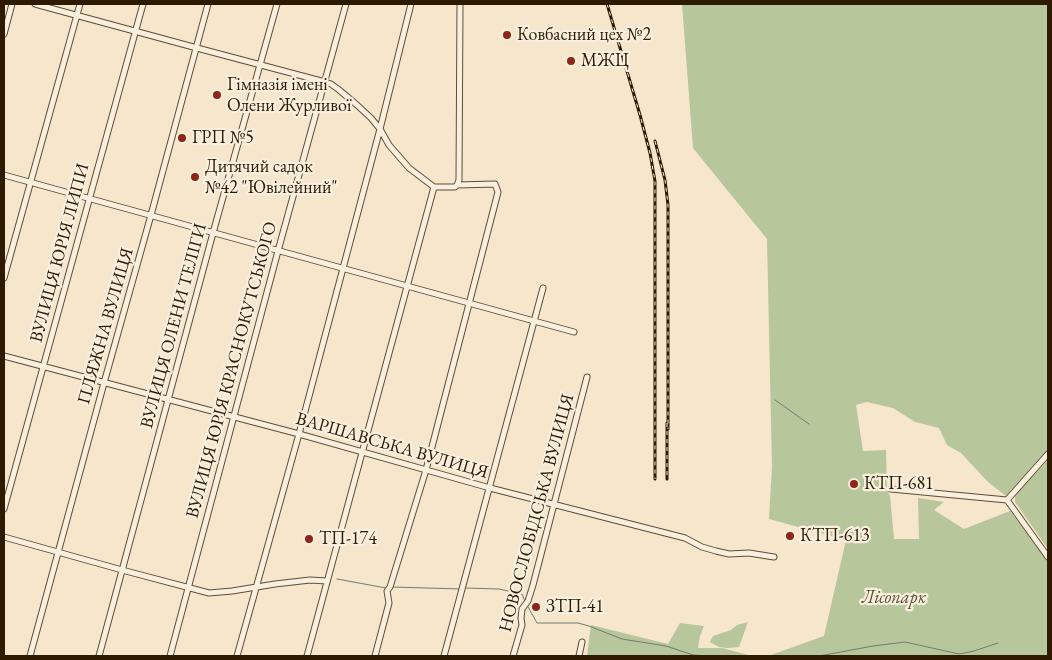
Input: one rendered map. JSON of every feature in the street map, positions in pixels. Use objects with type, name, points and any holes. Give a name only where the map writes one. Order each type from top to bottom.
[{"type":"street","points":[[4,34],[12,4]]},
{"type":"street","points":[[35,4],[325,82],[338,89],[371,118],[380,129],[389,146],[409,168],[434,187],[449,188],[457,185],[495,184],[498,192],[470,303],[426,470],[390,587],[387,591],[389,603],[375,656]]},
{"type":"street","points":[[4,278],[80,4]]},
{"type":"street","name":"ВУЛИЦЯ ЮРІЯ ЛИПИ","points":[[4,509],[144,4]]},
{"type":"street","name":"ПЛЯЖНА ВУЛИЦЯ","points":[[30,656],[104,382],[152,216],[208,4]]},
{"type":"street","name":"ВУЛИЦЯ ОЛЕНИ ТЕЛІГИ","points":[[99,656],[277,4]]},
{"type":"street","name":"ВУЛИЦЯ ЮРІЯ КРАСНОКУТСЬКОГО","points":[[170,656],[346,4]]},
{"type":"street","points":[[237,656],[299,434],[412,4]]},
{"type":"street","points":[[457,185],[459,175],[460,4]]},
{"type":"street","points":[[4,175],[574,332]]},
{"type":"street","points":[[307,656],[434,187]]},
{"type":"street","points":[[444,656],[543,288]]},
{"type":"street","name":"ВАРШАВСЬКА ВУЛИЦЯ","points":[[4,356],[299,434],[490,488],[685,538],[702,547],[716,551],[729,554],[749,553],[774,557]]},
{"type":"street","name":"НОВОСЛОБІДСЬКА ВУЛИЦЯ","points":[[513,656],[522,625],[522,610],[528,601],[533,585],[586,377]]},
{"type":"street","points":[[1007,500],[1048,454]]},
{"type":"street","points":[[891,489],[1007,500],[1048,557]]},
{"type":"street","points":[[4,537],[209,593],[310,580],[327,581]]},
{"type":"street","points":[[579,656],[582,642]]},
{"type":"green space","name":"Лісопарк","points":[[682,4],[1047,4],[1048,449],[1006,496],[988,482],[961,453],[947,445],[939,428],[915,422],[893,408],[867,402],[856,405],[863,451],[886,450],[887,490],[890,496],[894,539],[919,539],[918,498],[944,502],[934,510],[964,529],[1010,511],[1048,561],[1048,656],[768,656],[824,636],[846,540],[769,519],[772,467],[767,239],[693,148]]},
{"type":"green space","points":[[1048,460],[1048,549],[1015,502],[1015,494]]},
{"type":"green space","points":[[748,622],[739,647],[719,647],[710,642],[713,636]]},
{"type":"green space","points":[[680,623],[704,626],[698,648],[722,648],[752,656],[587,656],[591,625],[668,644]]},
{"type":"waterway","points":[[775,400],[809,424]]},
{"type":"waterway","points":[[337,579],[386,588]]},
{"type":"waterway","points":[[392,587],[461,589]]},
{"type":"waterway","points":[[465,588],[499,589],[522,594],[525,601]]},
{"type":"waterway","points":[[527,605],[537,623],[578,623],[622,639],[666,646],[693,655],[709,656]]},
{"type":"waterway","points":[[819,656],[905,642],[959,654],[998,643]]},
{"type":"railway","points":[[607,4],[640,115],[655,181],[655,479]]},
{"type":"railway","points":[[655,141],[665,180],[668,205],[668,429]]},
{"type":"railway","points":[[667,423],[667,479]]},
{"type":"place","name":"Ковбасний цех №2","points":[[507,35]]},
{"type":"place","name":"МЖЦ","points":[[571,61]]},
{"type":"place","name":"Гімназія імені Олени Журливої","points":[[217,95]]},
{"type":"place","name":"ГРП №5","points":[[182,138]]},
{"type":"place","name":"Дитячий садок №42 \"Ювілейний\"","points":[[195,177]]},
{"type":"place","name":"КТП-681","points":[[854,484]]},
{"type":"place","name":"КТП-613","points":[[790,536]]},
{"type":"place","name":"ТП-174","points":[[309,539]]},
{"type":"place","name":"ЗТП-41","points":[[536,607]]}]
